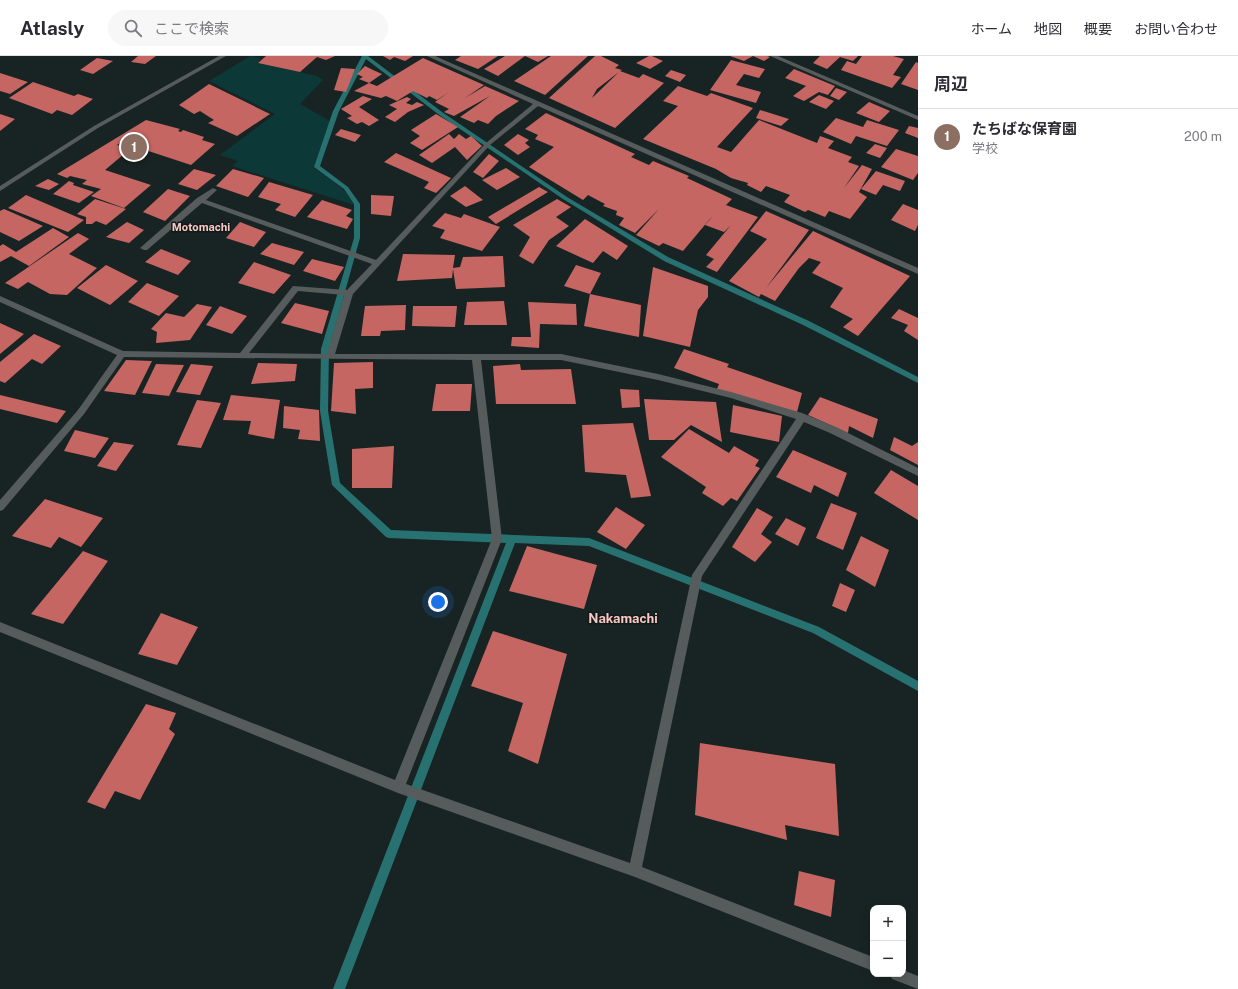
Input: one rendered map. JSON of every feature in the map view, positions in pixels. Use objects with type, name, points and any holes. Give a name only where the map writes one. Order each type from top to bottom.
[{"type":"street","points":[[0,189],[96,126],[223,56]]},
{"type":"street","points":[[430,56],[918,271]]},
{"type":"street","points":[[773,56],[918,118]]},
{"type":"street","points":[[330,357],[349,294],[488,144],[537,104]]},
{"type":"street","points":[[144,248],[213,190]]},
{"type":"street","points":[[200,200],[377,263]]},
{"type":"street","points":[[242,356],[296,288],[349,294]]},
{"type":"street","points":[[0,299],[122,354],[330,357],[561,357],[658,377],[731,395],[802,417],[833,430],[918,472]]},
{"type":"street","points":[[0,507],[81,412],[122,354]]},
{"type":"street","points":[[398,787],[497,539],[476,356]]},
{"type":"street","points":[[635,871],[697,575],[802,417]]},
{"type":"street","points":[[0,627],[398,787],[635,871],[870,963]]},
{"type":"street","points":[[904,977],[918,983]]},
{"type":"shaded area","points":[[250,56],[261,58],[258,63],[317,76],[323,80],[300,104],[330,121],[314,168],[342,189],[354,205],[232,166],[238,161],[220,155],[275,114],[209,81]]},
{"type":"building","points":[[138,56],[156,56],[145,64],[131,62]]},
{"type":"building","points":[[266,56],[335,56],[326,60],[317,57],[300,72],[258,63]]},
{"type":"building","points":[[383,56],[413,56],[405,61],[394,57],[390,60]]},
{"type":"building","points":[[461,56],[498,56],[478,69],[455,60]]},
{"type":"building","points":[[505,56],[525,56],[498,76],[484,69]]},
{"type":"building","points":[[525,56],[548,56],[538,62]]},
{"type":"building","points":[[551,56],[588,56],[545,95],[514,81]]},
{"type":"building","points":[[595,56],[601,56],[619,65],[615,68],[622,70],[620,71],[639,78],[643,74],[664,83],[615,128],[549,98]],"holes":[[[619,72],[592,98],[597,89]]]},
{"type":"building","points":[[649,56],[663,61],[650,69],[636,63]]},
{"type":"building","points":[[730,56],[753,56],[744,61]]},
{"type":"building","points":[[753,56],[767,56],[770,57],[764,61]]},
{"type":"building","points":[[820,56],[858,56],[853,61],[840,57],[827,69],[813,63]]},
{"type":"building","points":[[862,56],[893,56],[904,59],[893,75],[901,77],[892,88],[841,70],[847,61],[856,64]]},
{"type":"building","points":[[97,58],[113,61],[93,74],[80,70]]},
{"type":"building","points":[[423,58],[484,85],[465,98],[485,86],[519,101],[496,116],[488,124],[478,120],[474,123],[460,117],[490,96],[454,116],[444,112],[449,109],[435,102],[449,92],[437,100],[429,96],[427,98],[413,91],[397,101],[386,96],[381,98],[354,91],[369,83],[377,86]]},
{"type":"building","points":[[731,60],[765,69],[759,78],[744,74],[736,85],[761,92],[756,103],[710,90]]},
{"type":"building","points":[[916,62],[918,63],[918,90],[901,84]]},
{"type":"building","points":[[365,66],[382,74],[369,83],[359,79],[363,77],[357,74]]},
{"type":"building","points":[[341,68],[355,69],[346,92],[334,90]]},
{"type":"building","points":[[794,69],[835,86],[828,95],[819,92],[804,101],[793,96],[806,86],[785,78]]},
{"type":"building","points":[[671,70],[686,75],[680,82],[665,76]]},
{"type":"building","points":[[0,73],[28,82],[10,94],[0,91]]},
{"type":"building","points":[[33,82],[74,96],[78,94],[93,99],[72,115],[57,110],[52,114],[9,98]]},
{"type":"building","points":[[209,84],[270,114],[237,136],[208,123],[214,120],[200,111],[194,114],[179,105]]},
{"type":"building","points":[[678,86],[707,96],[711,93],[753,108],[717,147],[731,152],[759,120],[817,143],[820,136],[834,141],[828,148],[852,157],[848,162],[859,166],[844,188],[862,165],[872,169],[859,192],[867,197],[850,219],[829,211],[825,217],[808,210],[805,212],[784,202],[790,195],[766,186],[761,192],[747,185],[748,183],[731,178],[716,169],[643,139],[678,106],[663,101]]},
{"type":"building","points":[[836,88],[847,92],[839,100],[830,96]]},
{"type":"building","points":[[819,95],[834,101],[826,109],[809,102]]},
{"type":"building","points":[[363,96],[372,99],[359,107],[379,120],[369,126],[362,122],[357,124],[347,118],[352,116],[341,109]]},
{"type":"building","points":[[407,97],[411,99],[406,103],[412,105],[417,102],[424,105],[408,112],[395,122],[385,117],[397,109],[389,105]]},
{"type":"building","points":[[869,102],[890,111],[879,122],[856,113]]},
{"type":"building","points":[[760,110],[789,119],[781,126],[756,118]]},
{"type":"building","points":[[546,113],[635,154],[631,157],[649,165],[653,161],[689,176],[687,178],[732,199],[726,205],[758,217],[717,272],[706,267],[714,259],[706,255],[731,225],[724,232],[705,225],[713,216],[709,220],[683,251],[663,243],[659,246],[636,235],[659,209],[635,233],[619,225],[624,218],[616,215],[617,211],[603,206],[605,204],[588,195],[583,200],[529,167],[554,147],[535,139],[538,135],[525,129]]},
{"type":"building","points":[[0,114],[15,119],[0,131]]},
{"type":"building","points":[[436,114],[458,127],[422,150],[410,143],[420,136],[411,130]]},
{"type":"building","points":[[836,118],[863,127],[867,120],[899,130],[887,146],[856,136],[851,144],[823,132]]},
{"type":"building","points":[[146,120],[180,129],[178,131],[181,132],[183,130],[204,137],[202,140],[215,144],[191,165],[121,142],[117,145],[130,149],[105,170],[151,185],[124,208],[91,196],[101,189],[82,184],[87,180],[70,176],[67,178],[57,174]]},
{"type":"building","points":[[909,126],[918,128],[918,138],[905,133]]},
{"type":"building","points":[[341,129],[361,135],[355,142],[335,135]]},
{"type":"building","points":[[449,134],[454,139],[459,134],[466,139],[471,136],[482,146],[467,160],[455,147],[432,163],[419,155]]},
{"type":"building","points":[[518,134],[529,140],[525,143],[530,147],[518,155],[504,145]]},
{"type":"building","points":[[875,144],[887,148],[880,158],[866,153]]},
{"type":"building","points":[[896,149],[918,156],[918,173],[913,180],[881,167]]},
{"type":"building","points":[[396,153],[451,178],[436,193],[424,188],[429,182],[384,162]]},
{"type":"building","points":[[489,154],[499,161],[483,178],[473,172]]},
{"type":"building","points":[[506,168],[520,177],[497,190],[482,180]]},
{"type":"building","points":[[194,169],[216,175],[197,190],[178,184]]},
{"type":"building","points":[[233,169],[264,178],[248,197],[216,186]]},
{"type":"building","points":[[876,171],[905,181],[900,191],[883,185],[876,195],[861,189]]},
{"type":"building","points":[[48,179],[59,184],[49,190],[35,186]]},
{"type":"building","points":[[69,181],[74,183],[73,185],[94,192],[79,203],[53,194]]},
{"type":"building","points":[[269,182],[313,195],[295,217],[275,210],[281,204],[258,197]]},
{"type":"building","points":[[465,186],[483,200],[466,207],[450,196]]},
{"type":"building","points":[[539,187],[548,192],[496,224],[488,217]]},
{"type":"building","points":[[168,189],[190,196],[165,221],[143,212]]},
{"type":"building","points":[[26,195],[84,220],[68,232],[8,208]]},
{"type":"building","points":[[371,195],[394,196],[391,216],[371,214]]},
{"type":"building","points":[[95,199],[126,209],[106,225],[96,221],[92,224],[86,224],[86,217],[77,214]]},
{"type":"building","points":[[557,199],[571,207],[556,217],[569,226],[549,240],[533,264],[519,256],[530,237],[513,225]]},
{"type":"building","points":[[322,200],[352,210],[346,216],[353,219],[347,229],[307,217]]},
{"type":"building","points":[[903,204],[918,210],[918,225],[915,231],[891,220]]},
{"type":"building","points":[[4,209],[43,226],[19,241],[0,232],[0,211]]},
{"type":"building","points":[[766,211],[809,230],[766,288],[813,231],[910,276],[858,336],[843,327],[853,319],[830,307],[843,288],[812,273],[821,262],[809,258],[799,268],[775,301],[761,294],[759,297],[729,281],[767,239],[750,231]]},
{"type":"building","points":[[445,213],[461,218],[464,214],[500,227],[482,251],[440,238],[445,230],[432,226]]},
{"type":"building","points":[[585,219],[628,246],[617,260],[603,251],[593,263],[556,246]]},
{"type":"building","points":[[127,222],[144,230],[129,243],[106,237]]},
{"type":"building","points":[[240,222],[266,232],[254,247],[226,238]]},
{"type":"building","points":[[53,228],[69,237],[29,266],[11,256],[0,262],[0,246],[3,244],[16,252]]},
{"type":"building","points":[[78,233],[89,239],[69,254],[97,268],[67,295],[50,294],[28,282],[18,289],[5,283]]},
{"type":"building","points":[[272,243],[304,252],[294,265],[260,254]]},
{"type":"building","points":[[161,249],[191,261],[178,275],[145,262]]},
{"type":"building","points":[[403,254],[455,255],[453,268],[460,267],[463,257],[503,256],[505,287],[456,289],[453,269],[452,278],[397,281]]},
{"type":"building","points":[[312,259],[344,267],[335,281],[303,271]]},
{"type":"building","points":[[254,262],[291,275],[274,294],[238,283]]},
{"type":"building","points":[[106,265],[138,281],[110,305],[77,288]]},
{"type":"building","points":[[576,265],[601,273],[590,294],[564,286]]},
{"type":"building","points":[[653,267],[708,286],[708,297],[698,310],[690,347],[643,336]]},
{"type":"building","points":[[147,283],[179,296],[159,316],[128,302]]},
{"type":"building","points":[[590,294],[641,305],[639,337],[584,326]]},
{"type":"building","points":[[504,301],[507,325],[464,325],[467,302]]},
{"type":"building","points":[[528,302],[576,304],[577,325],[540,324],[539,348],[511,346],[512,337],[531,337]]},
{"type":"building","points":[[295,303],[329,311],[322,334],[281,323]]},
{"type":"building","points":[[197,304],[212,307],[190,340],[156,343],[157,332],[151,329],[166,313],[184,317]]},
{"type":"building","points":[[406,305],[405,330],[381,331],[380,336],[361,336],[365,306]]},
{"type":"building","points":[[220,306],[247,316],[232,334],[206,325]]},
{"type":"building","points":[[413,306],[457,306],[455,327],[412,326]]},
{"type":"building","points":[[899,309],[918,318],[918,340],[904,331],[908,325],[891,318]]},
{"type":"building","points":[[0,323],[24,334],[0,354]]},
{"type":"building","points":[[34,334],[61,346],[42,364],[32,359],[5,383],[0,381],[0,362]]},
{"type":"building","points":[[684,349],[729,364],[727,367],[802,393],[797,412],[717,389],[719,384],[674,368]]},
{"type":"building","points":[[126,360],[152,361],[135,395],[104,391]]},
{"type":"building","points":[[373,362],[373,388],[355,389],[356,414],[331,411],[334,363]]},
{"type":"building","points":[[258,363],[297,364],[295,381],[251,384]]},
{"type":"building","points":[[156,364],[184,365],[169,396],[142,393]]},
{"type":"building","points":[[191,364],[213,366],[200,395],[176,392]]},
{"type":"building","points":[[520,364],[521,370],[571,369],[576,404],[496,404],[493,366]]},
{"type":"building","points":[[436,384],[472,384],[470,411],[432,411]]},
{"type":"building","points":[[620,389],[639,390],[640,407],[622,408]]},
{"type":"building","points":[[0,395],[66,411],[57,423],[0,409]]},
{"type":"building","points":[[231,395],[280,400],[274,439],[248,434],[251,421],[223,420]]},
{"type":"building","points":[[820,397],[878,419],[873,438],[849,426],[848,433],[808,415]]},
{"type":"building","points":[[644,399],[716,402],[722,442],[691,425],[674,440],[649,440]]},
{"type":"building","points":[[197,400],[221,403],[201,448],[177,445]]},
{"type":"building","points":[[733,405],[782,416],[779,442],[730,432]]},
{"type":"building","points":[[284,406],[319,410],[320,441],[298,439],[300,430],[283,428]]},
{"type":"building","points":[[633,423],[651,496],[631,498],[626,475],[585,472],[582,425]]},
{"type":"building","points":[[689,429],[729,453],[734,446],[759,460],[755,466],[760,468],[737,501],[731,498],[723,506],[702,493],[706,487],[661,457]]},
{"type":"building","points":[[75,430],[109,438],[95,458],[64,451]]},
{"type":"building","points":[[894,437],[912,446],[918,442],[918,465],[890,450]]},
{"type":"building","points":[[114,442],[134,445],[116,471],[97,466]]},
{"type":"building","points":[[394,446],[392,488],[352,488],[352,449]]},
{"type":"building","points":[[793,450],[847,473],[838,497],[814,485],[811,493],[776,477]]},
{"type":"building","points":[[891,470],[918,486],[918,520],[874,493]]},
{"type":"building","points":[[45,499],[103,518],[81,547],[59,537],[51,548],[12,536]]},
{"type":"building","points":[[831,503],[857,513],[843,550],[816,538]]},
{"type":"building","points":[[616,507],[645,525],[626,549],[597,532]]},
{"type":"building","points":[[757,508],[773,517],[761,534],[772,542],[755,562],[732,547]]},
{"type":"building","points":[[786,518],[806,528],[798,546],[775,534]]},
{"type":"building","points":[[861,536],[889,550],[875,587],[846,570]]},
{"type":"building","points":[[527,546],[597,565],[584,609],[509,591]]},
{"type":"building","points":[[83,551],[108,561],[63,624],[31,614]]},
{"type":"building","points":[[840,583],[855,590],[846,612],[832,606]]},
{"type":"building","points":[[161,613],[198,627],[177,665],[138,654]]},
{"type":"building","points":[[493,631],[567,654],[538,764],[508,751],[523,703],[471,686]]},
{"type":"building","points":[[146,704],[176,713],[169,729],[175,734],[140,800],[115,791],[105,809],[87,802]]},
{"type":"building","points":[[700,743],[835,764],[839,836],[785,825],[787,840],[695,815]]},
{"type":"building","points":[[799,871],[835,880],[831,917],[794,905]]},
{"type":"waterway","points":[[918,380],[806,323],[666,259],[565,198],[440,113],[365,56],[336,111],[317,167],[346,188],[357,204],[357,238],[325,349],[324,411],[336,485],[389,534],[589,542],[816,630],[918,686]]},
{"type":"waterway","points":[[339,989],[512,539]]},
{"type":"place","name":"たちばな保育園","points":[[134,147]]},
{"type":"district","name":"Motomachi","points":[[201,227]]},
{"type":"district","name":"Nakamachi","points":[[623,618]]}]
